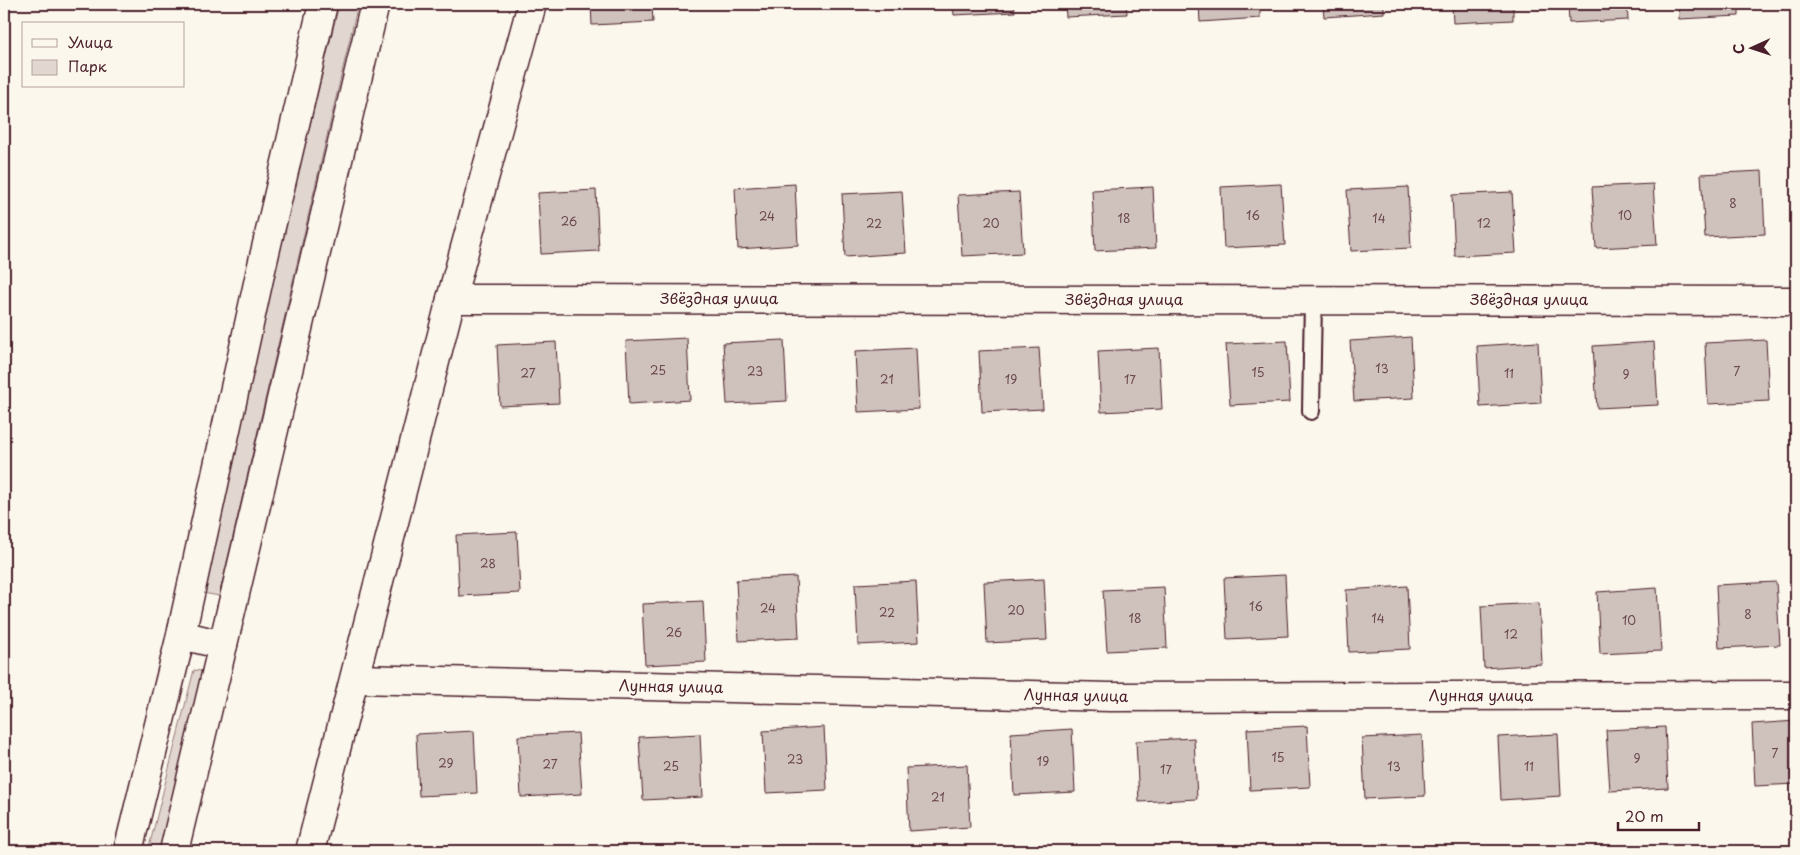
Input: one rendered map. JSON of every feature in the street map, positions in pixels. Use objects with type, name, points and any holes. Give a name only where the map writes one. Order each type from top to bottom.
[{"type":"street","points":[[128,851],[181,635],[260,274],[323,4]]},
{"type":"street","points":[[174,851],[375,4]]},
{"type":"street","points":[[310,851],[451,299],[532,4]]},
{"type":"street","name":"Звёздная улица","points":[[451,299],[1796,301]]},
{"type":"street","points":[[181,635],[224,645]]},
{"type":"street","name":"Лунная улица","points":[[355,679],[1110,697],[1796,695]]},
{"type":"lane","points":[[1311,411],[1313,300]]},
{"type":"green space","points":[[339,4],[358,4],[219,596],[198,592]]},
{"type":"green space","points":[[194,670],[208,672],[164,851],[148,851]]},
{"type":"building","points":[[591,4],[652,4],[653,22],[592,25]]},
{"type":"building","points":[[727,4],[788,4],[727,7]]},
{"type":"building","points":[[825,4],[884,4],[825,7]]},
{"type":"building","points":[[953,4],[1014,4],[1015,12],[954,15]]},
{"type":"building","points":[[1065,4],[1126,4],[1127,14],[1066,17]]},
{"type":"building","points":[[1199,4],[1260,4],[1260,18],[1200,22]]},
{"type":"building","points":[[1323,4],[1384,4],[1384,13],[1324,17]]},
{"type":"building","points":[[1452,4],[1513,4],[1513,20],[1453,23]]},
{"type":"building","points":[[1568,4],[1627,4],[1628,20],[1569,23]]},
{"type":"building","points":[[1678,4],[1739,4],[1739,16],[1679,19]]},
{"type":"building","points":[[1762,171],[1765,234],[1705,237],[1701,174]]},
{"type":"building","points":[[795,184],[798,245],[738,249],[735,188]]},
{"type":"building","points":[[1281,184],[1285,245],[1224,248],[1221,187]]},
{"type":"building","points":[[1653,184],[1657,245],[1596,248],[1592,187]]},
{"type":"building","points":[[1153,187],[1156,248],[1095,251],[1092,190]]},
{"type":"building","points":[[1408,187],[1411,248],[1351,251],[1347,190]]},
{"type":"building","points":[[596,190],[599,251],[541,254],[538,193]]},
{"type":"building","points":[[902,191],[906,253],[845,257],[842,194]]},
{"type":"building","points":[[1019,192],[1023,253],[962,256],[958,195]]},
{"type":"building","points":[[1512,192],[1516,253],[1455,256],[1452,195]]},
{"type":"building","points":[[1411,337],[1414,398],[1354,401],[1350,341]]},
{"type":"building","points":[[687,338],[690,400],[629,404],[626,341]]},
{"type":"building","points":[[784,340],[787,401],[727,404],[723,343]]},
{"type":"building","points":[[1766,340],[1769,401],[1708,404],[1705,343]]},
{"type":"building","points":[[1287,341],[1290,402],[1230,405],[1226,344]]},
{"type":"building","points":[[556,342],[559,403],[500,406],[497,345]]},
{"type":"building","points":[[1538,342],[1541,403],[1480,407],[1477,346]]},
{"type":"building","points":[[1654,342],[1658,405],[1597,408],[1593,346]]},
{"type":"building","points":[[916,348],[919,409],[858,412],[855,351]]},
{"type":"building","points":[[1039,348],[1043,409],[982,412],[979,351]]},
{"type":"building","points":[[1159,348],[1162,409],[1101,412],[1098,351]]},
{"type":"building","points":[[517,532],[520,593],[459,596],[456,535]]},
{"type":"building","points":[[1285,575],[1288,636],[1227,639],[1224,578]]},
{"type":"building","points":[[796,577],[799,638],[739,641],[736,580]]},
{"type":"building","points":[[1044,579],[1047,640],[987,643],[984,582]]},
{"type":"building","points":[[916,581],[919,642],[858,645],[855,584]]},
{"type":"building","points":[[1776,582],[1780,645],[1719,648],[1716,585]]},
{"type":"building","points":[[1407,586],[1410,649],[1349,652],[1346,590]]},
{"type":"building","points":[[1164,587],[1167,648],[1107,651],[1103,590]]},
{"type":"building","points":[[1657,588],[1661,651],[1600,654],[1597,592]]},
{"type":"building","points":[[703,601],[706,662],[645,665],[642,604]]},
{"type":"building","points":[[1539,603],[1542,664],[1484,668],[1481,606]]},
{"type":"building","points":[[1796,721],[1796,784],[1755,786],[1752,724]]},
{"type":"building","points":[[1307,726],[1310,787],[1250,790],[1247,729]]},
{"type":"building","points":[[824,727],[827,790],[766,793],[763,731]]},
{"type":"building","points":[[1665,727],[1668,788],[1610,791],[1606,730]]},
{"type":"building","points":[[1072,729],[1075,792],[1014,795],[1011,733]]},
{"type":"building","points":[[474,731],[477,793],[419,796],[416,734]]},
{"type":"building","points":[[578,733],[582,794],[521,797],[518,736]]},
{"type":"building","points":[[700,734],[703,797],[643,800],[639,737]]},
{"type":"building","points":[[1558,734],[1561,796],[1501,800],[1498,737]]},
{"type":"building","points":[[1422,735],[1425,796],[1365,799],[1362,738]]},
{"type":"building","points":[[1194,738],[1197,799],[1139,802],[1136,741]]},
{"type":"building","points":[[967,765],[970,827],[909,831],[906,768]]}]
